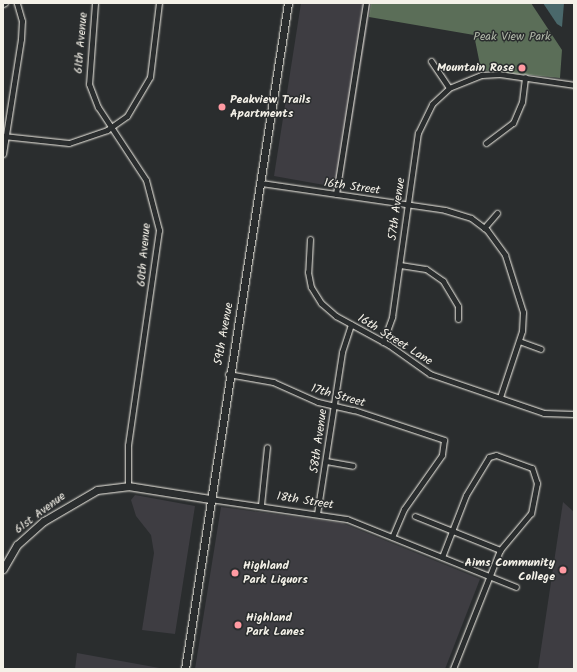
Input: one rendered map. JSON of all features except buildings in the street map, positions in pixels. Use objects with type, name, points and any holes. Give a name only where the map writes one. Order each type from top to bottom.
[{"type":"main road","name":"59th Avenue","points":[[185,669],[228,374],[288,3]]},
{"type":"main road","name":"18th Street","points":[[80,497],[112,487],[128,486],[210,499]]},
{"type":"main road","name":"61st Avenue","points":[[3,569],[17,545],[80,497]]},
{"type":"street","points":[[3,154],[4,136],[22,39],[22,21],[17,3]]},
{"type":"street","name":"61th Avenue","points":[[95,3],[87,76],[92,96],[112,127]]},
{"type":"street","points":[[4,136],[69,143],[112,127],[127,116],[150,77],[159,3]]},
{"type":"street","points":[[336,194],[366,3]]},
{"type":"street","points":[[431,61],[448,88],[482,75],[525,78],[574,85]]},
{"type":"street","points":[[486,143],[513,123],[522,102],[525,78]]},
{"type":"street","name":"57th Avenue","points":[[383,342],[392,317],[408,205],[422,124],[432,104],[448,88]]},
{"type":"street","name":"60th Avenue","points":[[112,127],[146,180],[159,230],[128,445],[128,486]]},
{"type":"street","name":"16th Street","points":[[260,183],[456,213],[484,228]]},
{"type":"street","points":[[497,213],[484,228],[505,255],[521,302],[523,322],[519,341],[500,397]]},
{"type":"street","name":"16th Street Lane","points":[[310,239],[308,272],[314,293],[325,307],[383,342],[421,370],[544,413],[574,414]]},
{"type":"street","points":[[400,264],[426,269],[443,281],[458,306],[458,319]]},
{"type":"street","name":"58th Avenue","points":[[317,514],[343,346],[351,324]]},
{"type":"street","points":[[519,341],[541,349]]},
{"type":"street","name":"17th Street","points":[[228,374],[273,382],[334,406],[443,440],[442,455],[404,509],[392,537]]},
{"type":"street","points":[[262,505],[267,447]]},
{"type":"street","points":[[442,557],[466,495],[485,462],[495,455],[528,465],[537,476],[531,513],[500,550],[453,669]]},
{"type":"street","points":[[326,461],[353,466]]},
{"type":"street","name":"18th Street","points":[[210,499],[262,505],[347,519],[516,587]]},
{"type":"street","points":[[415,516],[500,550]]},
{"type":"shaded area","points":[[301,3],[371,3],[341,188],[274,176]]},
{"type":"shaded area","points":[[135,495],[195,506],[175,634],[142,630],[154,553],[151,535],[136,516],[131,500]]},
{"type":"shaded area","name":"Aims Community College","points":[[563,502],[574,512],[574,669],[538,669]]},
{"type":"shaded area","points":[[221,507],[342,523],[480,579],[445,669],[195,669]]},
{"type":"shaded area","points":[[77,653],[165,669],[75,669]]},
{"type":"green space","name":"Peak View Park","points":[[371,3],[531,3],[562,50],[560,78],[481,70],[474,35],[369,17]]},
{"type":"water","points":[[543,3],[564,3],[562,27],[557,24]]},
{"type":"place","name":"Mountain Rose","points":[[522,68]]},
{"type":"place","name":"Peakview Trails Apartments","points":[[222,107]]},
{"type":"place","name":"Aims Community College","points":[[563,570]]},
{"type":"place","name":"Highland Park Liquors","points":[[235,573]]},
{"type":"place","name":"Highland Park Lanes","points":[[238,625]]}]
